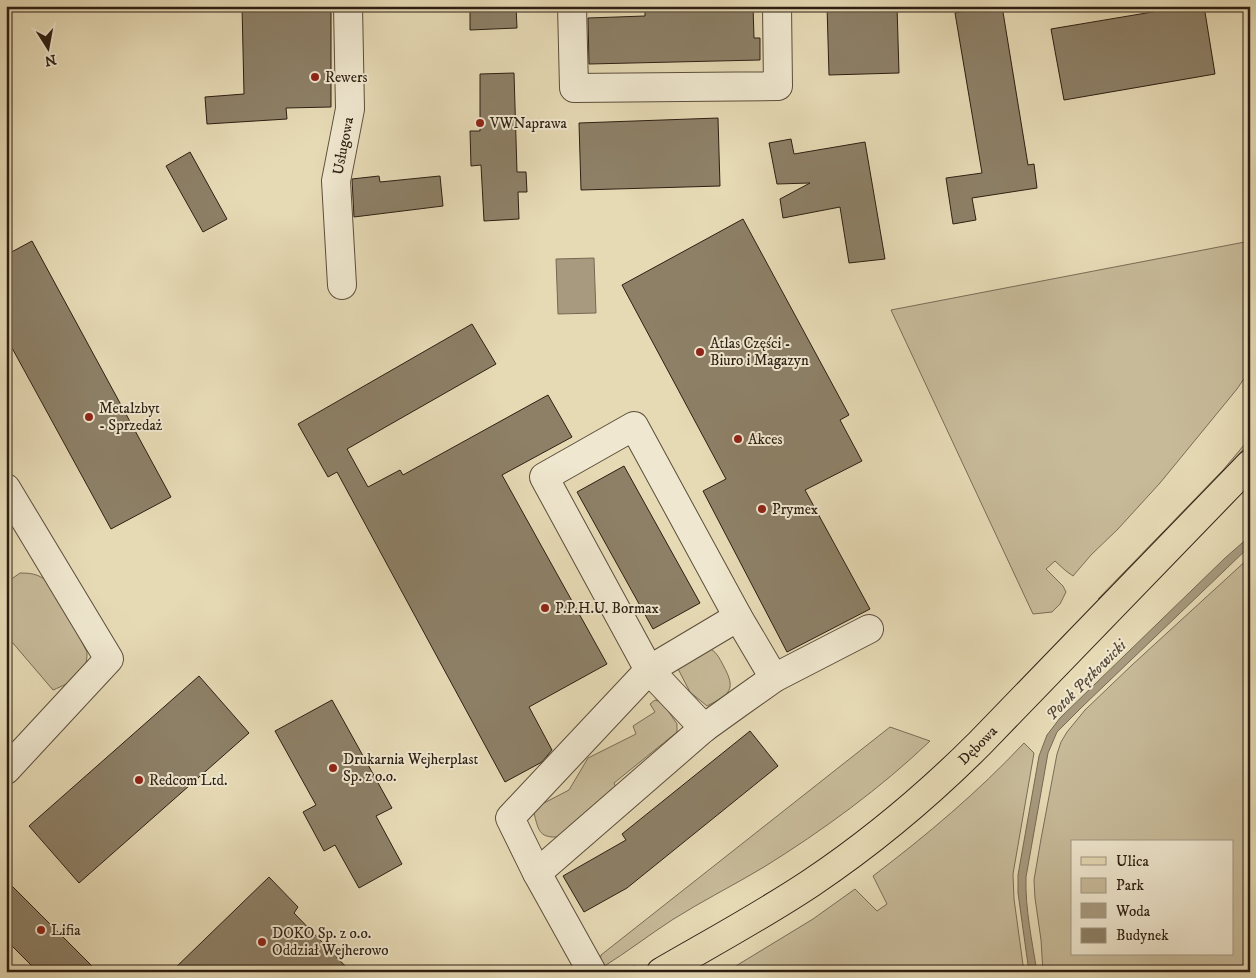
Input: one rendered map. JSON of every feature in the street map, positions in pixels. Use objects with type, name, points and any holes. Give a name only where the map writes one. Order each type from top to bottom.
[{"type":"main road","name":"Dębowa","points":[[652,967],[754,919],[810,884],[855,852],[921,799],[980,744],[1245,454]]},
{"type":"street","name":"Usługowa","points":[[342,285],[336,182],[350,109],[348,6]]},
{"type":"street","points":[[572,6],[574,88],[778,86],[777,6]]},
{"type":"street","points":[[704,728],[649,670],[544,477],[634,426],[738,617],[774,678]]},
{"type":"street","points":[[6,488],[15,524],[109,659],[6,770]]},
{"type":"street","points":[[592,972],[537,873],[510,818],[649,670],[738,617]]},
{"type":"street","points":[[537,873],[704,728],[774,678],[869,629]]},
{"type":"path","points":[[1245,454],[1250,432]]},
{"type":"path","points":[[626,972],[652,967]]},
{"type":"green space","points":[[1250,241],[1250,370],[1237,389],[1160,483],[1073,576],[1055,561],[1046,569],[1063,586],[1066,592],[1060,604],[1052,612],[1033,614],[891,310]]},
{"type":"green space","points":[[1250,438],[1250,442],[1226,470],[1102,599],[1098,599],[1223,470]]},
{"type":"green space","points":[[1250,557],[1250,972],[1043,972],[1034,880],[1057,754],[1067,732],[1085,710]]},
{"type":"green space","points":[[20,573],[37,575],[52,585],[87,652],[85,667],[78,677],[53,690],[6,635],[6,583]]},
{"type":"green space","points":[[711,649],[717,654],[722,663],[730,680],[730,686],[726,694],[707,706],[690,692],[677,667]]},
{"type":"green space","points":[[655,700],[662,702],[677,724],[677,732],[614,783],[617,789],[557,837],[543,834],[538,828],[534,813],[544,803],[569,790],[588,758],[636,734],[633,726],[655,712],[650,704]]},
{"type":"green space","points":[[890,727],[930,741],[871,792],[808,839],[764,867],[672,920],[603,967],[600,961],[601,955]]},
{"type":"green space","points":[[1024,743],[1034,753],[1013,874],[1014,899],[1024,972],[726,972],[813,919],[855,889],[877,911],[887,904],[873,876],[913,845],[989,779]]},
{"type":"water","points":[[594,258],[596,313],[558,314],[556,259]]},
{"type":"water","points":[[1250,536],[1250,546],[1057,732],[1048,753],[1026,877],[1028,913],[1037,972],[1029,972],[1018,893],[1018,875],[1039,756],[1047,735],[1060,718]]},
{"type":"building","points":[[242,6],[331,6],[331,107],[286,108],[287,119],[207,124],[205,97],[244,94]]},
{"type":"building","points":[[470,6],[516,6],[517,28],[470,30]]},
{"type":"building","points":[[702,6],[753,6],[754,38],[760,38],[760,60],[589,64],[588,18],[645,16],[645,9],[702,8]]},
{"type":"building","points":[[827,6],[897,6],[899,73],[829,75]]},
{"type":"building","points":[[991,6],[1002,6],[1028,165],[1034,164],[1037,188],[972,198],[976,220],[953,224],[946,178],[982,173],[955,13]]},
{"type":"building","points":[[1188,6],[1204,6],[1215,74],[1064,100],[1051,29]]},
{"type":"building","points":[[514,73],[517,172],[526,172],[527,192],[518,192],[519,219],[484,221],[481,165],[471,166],[470,131],[480,131],[480,74]]},
{"type":"building","points":[[718,118],[720,186],[581,190],[579,123]]},
{"type":"building","points":[[791,139],[794,154],[865,142],[885,259],[849,263],[840,207],[783,218],[780,199],[810,183],[777,184],[769,143]]},
{"type":"building","points":[[190,152],[227,219],[203,232],[166,166]]},
{"type":"building","points":[[379,176],[380,182],[440,176],[443,206],[354,217],[352,179]]},
{"type":"building","points":[[743,219],[849,415],[840,420],[862,461],[805,490],[870,609],[787,652],[703,491],[726,479],[622,285]]},
{"type":"building","name":"Metalzbyt - Sprzedaż","points":[[32,241],[171,497],[111,529],[6,337],[6,255]]},
{"type":"building","points":[[472,324],[496,364],[347,449],[368,487],[400,470],[403,475],[548,395],[572,437],[502,475],[607,664],[529,707],[552,750],[542,762],[505,782],[337,472],[328,477],[298,424]]},
{"type":"building","points":[[624,466],[700,603],[653,629],[577,492]]},
{"type":"building","name":"Redcom Ltd.","points":[[199,676],[249,733],[79,883],[29,826]]},
{"type":"building","name":"Drukarnia Wejherplast Sp. z o.o.","points":[[332,700],[392,808],[376,816],[402,864],[359,888],[335,845],[324,851],[303,812],[316,805],[275,731]]},
{"type":"building","points":[[750,731],[778,766],[627,888],[584,912],[563,876],[626,840],[622,834]]},
{"type":"building","name":"DOKO Sp. z o.o. Oddział Wejherowo","points":[[269,877],[298,907],[294,913],[351,972],[171,972]]},
{"type":"building","name":"Lifia","points":[[6,880],[98,972],[38,972],[6,940]]},
{"type":"place","name":"Rewers","points":[[315,77]]},
{"type":"place","name":"VWNaprawa","points":[[480,123]]},
{"type":"place","name":"Atlas Części - Biuro i Magazyn","points":[[700,352]]},
{"type":"place","name":"Metalzbyt - Sprzedaż","points":[[89,417]]},
{"type":"place","name":"Akces","points":[[738,439]]},
{"type":"place","name":"Prymex","points":[[762,509]]},
{"type":"place","name":"P.P.H.U. Bormax","points":[[545,608]]},
{"type":"place","name":"Drukarnia Wejherplast Sp. z o.o.","points":[[333,768]]},
{"type":"place","name":"Redcom Ltd.","points":[[139,780]]},
{"type":"place","name":"Lifia","points":[[41,930]]},
{"type":"place","name":"DOKO Sp. z o.o. Oddział Wejherowo","points":[[262,942]]},
{"type":"water label","name":"Potok Pętkowicki","points":[[1086,680]]}]
